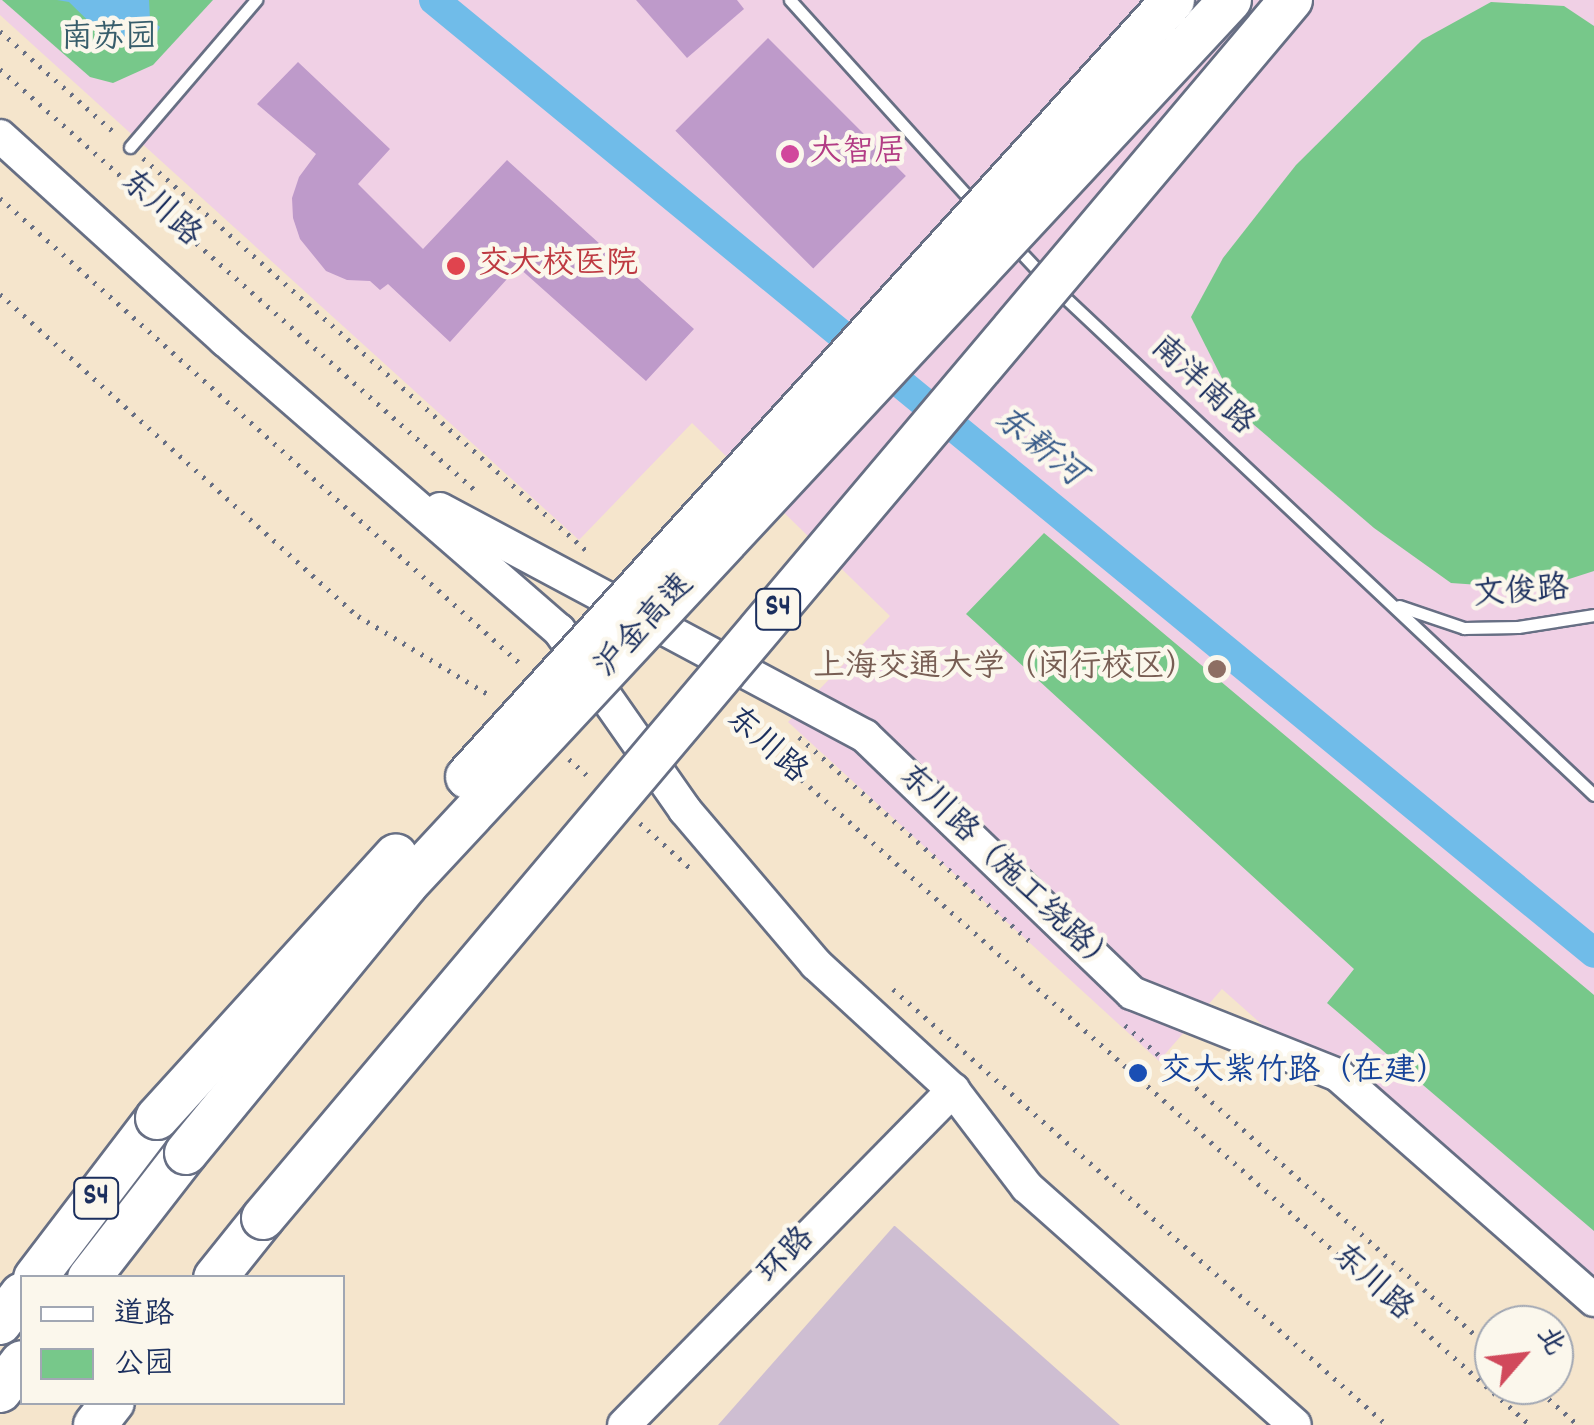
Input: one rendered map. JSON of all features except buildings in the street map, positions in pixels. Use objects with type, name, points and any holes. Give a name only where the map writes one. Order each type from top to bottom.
[{"type":"highway","name":"沪金高速","points":[[37,1275],[157,1118],[1172,0]]},
{"type":"highway","name":"沪金高速","points":[[91,1275],[406,885],[1230,0]]},
{"type":"highway","name":"S4","points":[[217,1275],[1292,0]]},
{"type":"highway","points":[[0,1324],[20,1297]]},
{"type":"highway","points":[[0,1391],[20,1365]]},
{"type":"highway","points":[[95,1425],[111,1405]]},
{"type":"main road","name":"东川路","points":[[0,136],[558,630],[685,810],[816,964],[952,1090],[1027,1187],[1296,1425]]},
{"type":"main road","name":"东川路（施工绕路）","points":[[388,481],[865,736],[1132,993],[1338,1075],[1594,1300]]},
{"type":"main road","name":"环路","points":[[624,1425],[952,1090]]},
{"type":"lane","points":[[130,146],[256,0]]},
{"type":"lane","points":[[790,0],[990,220]]},
{"type":"lane","name":"南洋南路","points":[[1003,234],[1066,300],[1396,604],[1594,795]]},
{"type":"lane","name":"文俊路","points":[[1396,604],[1464,628],[1518,627],[1594,616]]},
{"type":"path","name":"东川路","points":[[0,69],[490,504]]},
{"type":"path","points":[[0,294],[358,616],[498,700]]},
{"type":"path","name":"东川路","points":[[728,714],[1530,1425]]},
{"type":"path","points":[[558,749],[603,789]]},
{"type":"path","points":[[632,816],[692,869]]},
{"type":"path","points":[[1556,1405],[1578,1425]]},
{"type":"shaded area","name":"上海交通大学（闵行校区）","points":[[0,0],[1594,0],[1594,1320],[1222,989],[1159,1061],[788,722],[890,616],[692,423],[579,540],[0,15]]},
{"type":"shaded area","points":[[895,1226],[1120,1425],[718,1425]]},
{"type":"green space","name":"南苏园","points":[[2,0],[213,0],[153,65],[113,83],[90,77]]},
{"type":"green space","points":[[1491,2],[1564,6],[1594,26],[1594,571],[1538,589],[1451,583],[1374,528],[1239,412],[1191,317],[1223,258],[1296,165],[1422,40]]},
{"type":"green space","points":[[1044,533],[1594,995],[1594,1231],[1327,1003],[1354,969],[966,614]]},
{"type":"water","points":[[57,0],[149,0],[150,19],[160,27],[150,45],[135,36],[116,48],[69,2]]},
{"type":"waterway","name":"东新河","points":[[434,0],[1594,953]]},
{"type":"place","name":"大智居","points":[[790,154]]},
{"type":"place","name":"交大校医院","points":[[456,266]]},
{"type":"place","name":"上海交通大学（闵行校区）","points":[[1217,669]]},
{"type":"place","name":"交大紫竹路（在建）","points":[[1138,1073]]}]
